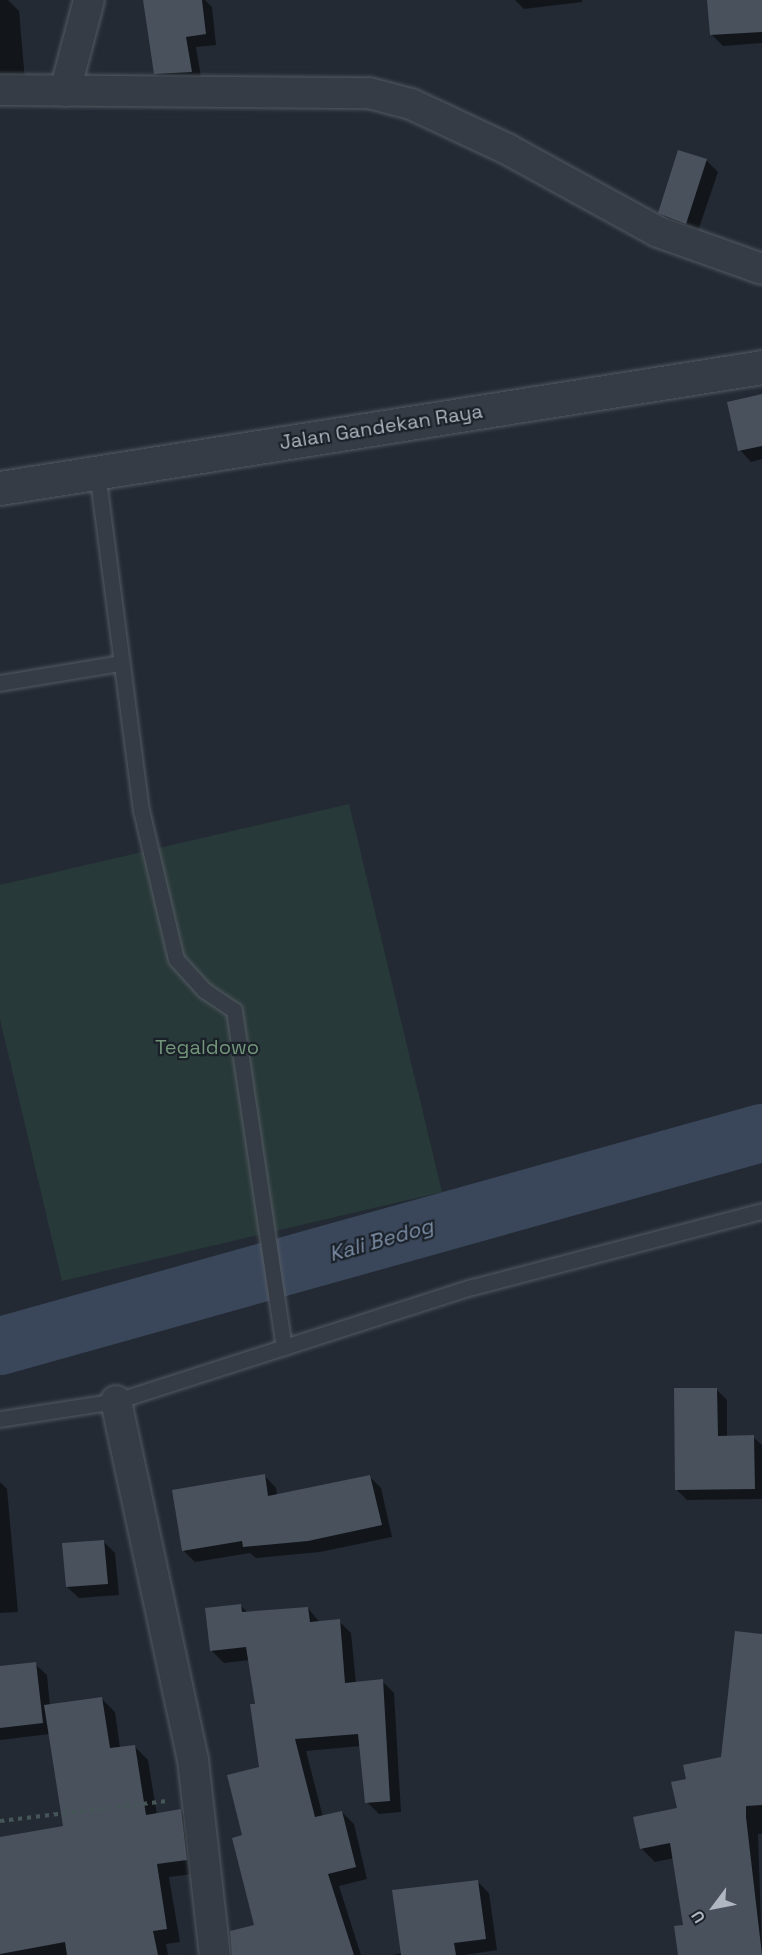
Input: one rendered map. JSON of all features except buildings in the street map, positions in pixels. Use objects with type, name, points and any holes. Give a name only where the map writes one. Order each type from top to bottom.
[{"type":"street","points":[[65,91],[89,0]]},
{"type":"street","points":[[0,90],[369,93],[411,104],[509,150],[658,232],[762,270]]},
{"type":"street","name":"Jalan Gandekan Raya","points":[[0,488],[762,367]]},
{"type":"street","points":[[116,1401],[193,1760],[215,1955]]},
{"type":"lane","points":[[97,472],[141,810],[176,959],[204,990],[234,1010],[249,1124],[284,1347]]},
{"type":"lane","points":[[0,683],[121,663]]},
{"type":"lane","points":[[0,1419],[116,1401],[472,1287],[762,1210]]},
{"type":"path","points":[[0,1821],[198,1798]]},
{"type":"green space","name":"Tegaldowo","points":[[349,804],[442,1192],[62,1281],[0,1019],[0,885]]},
{"type":"waterway","name":"Kali Bedog","points":[[0,1346],[762,1133]]}]
